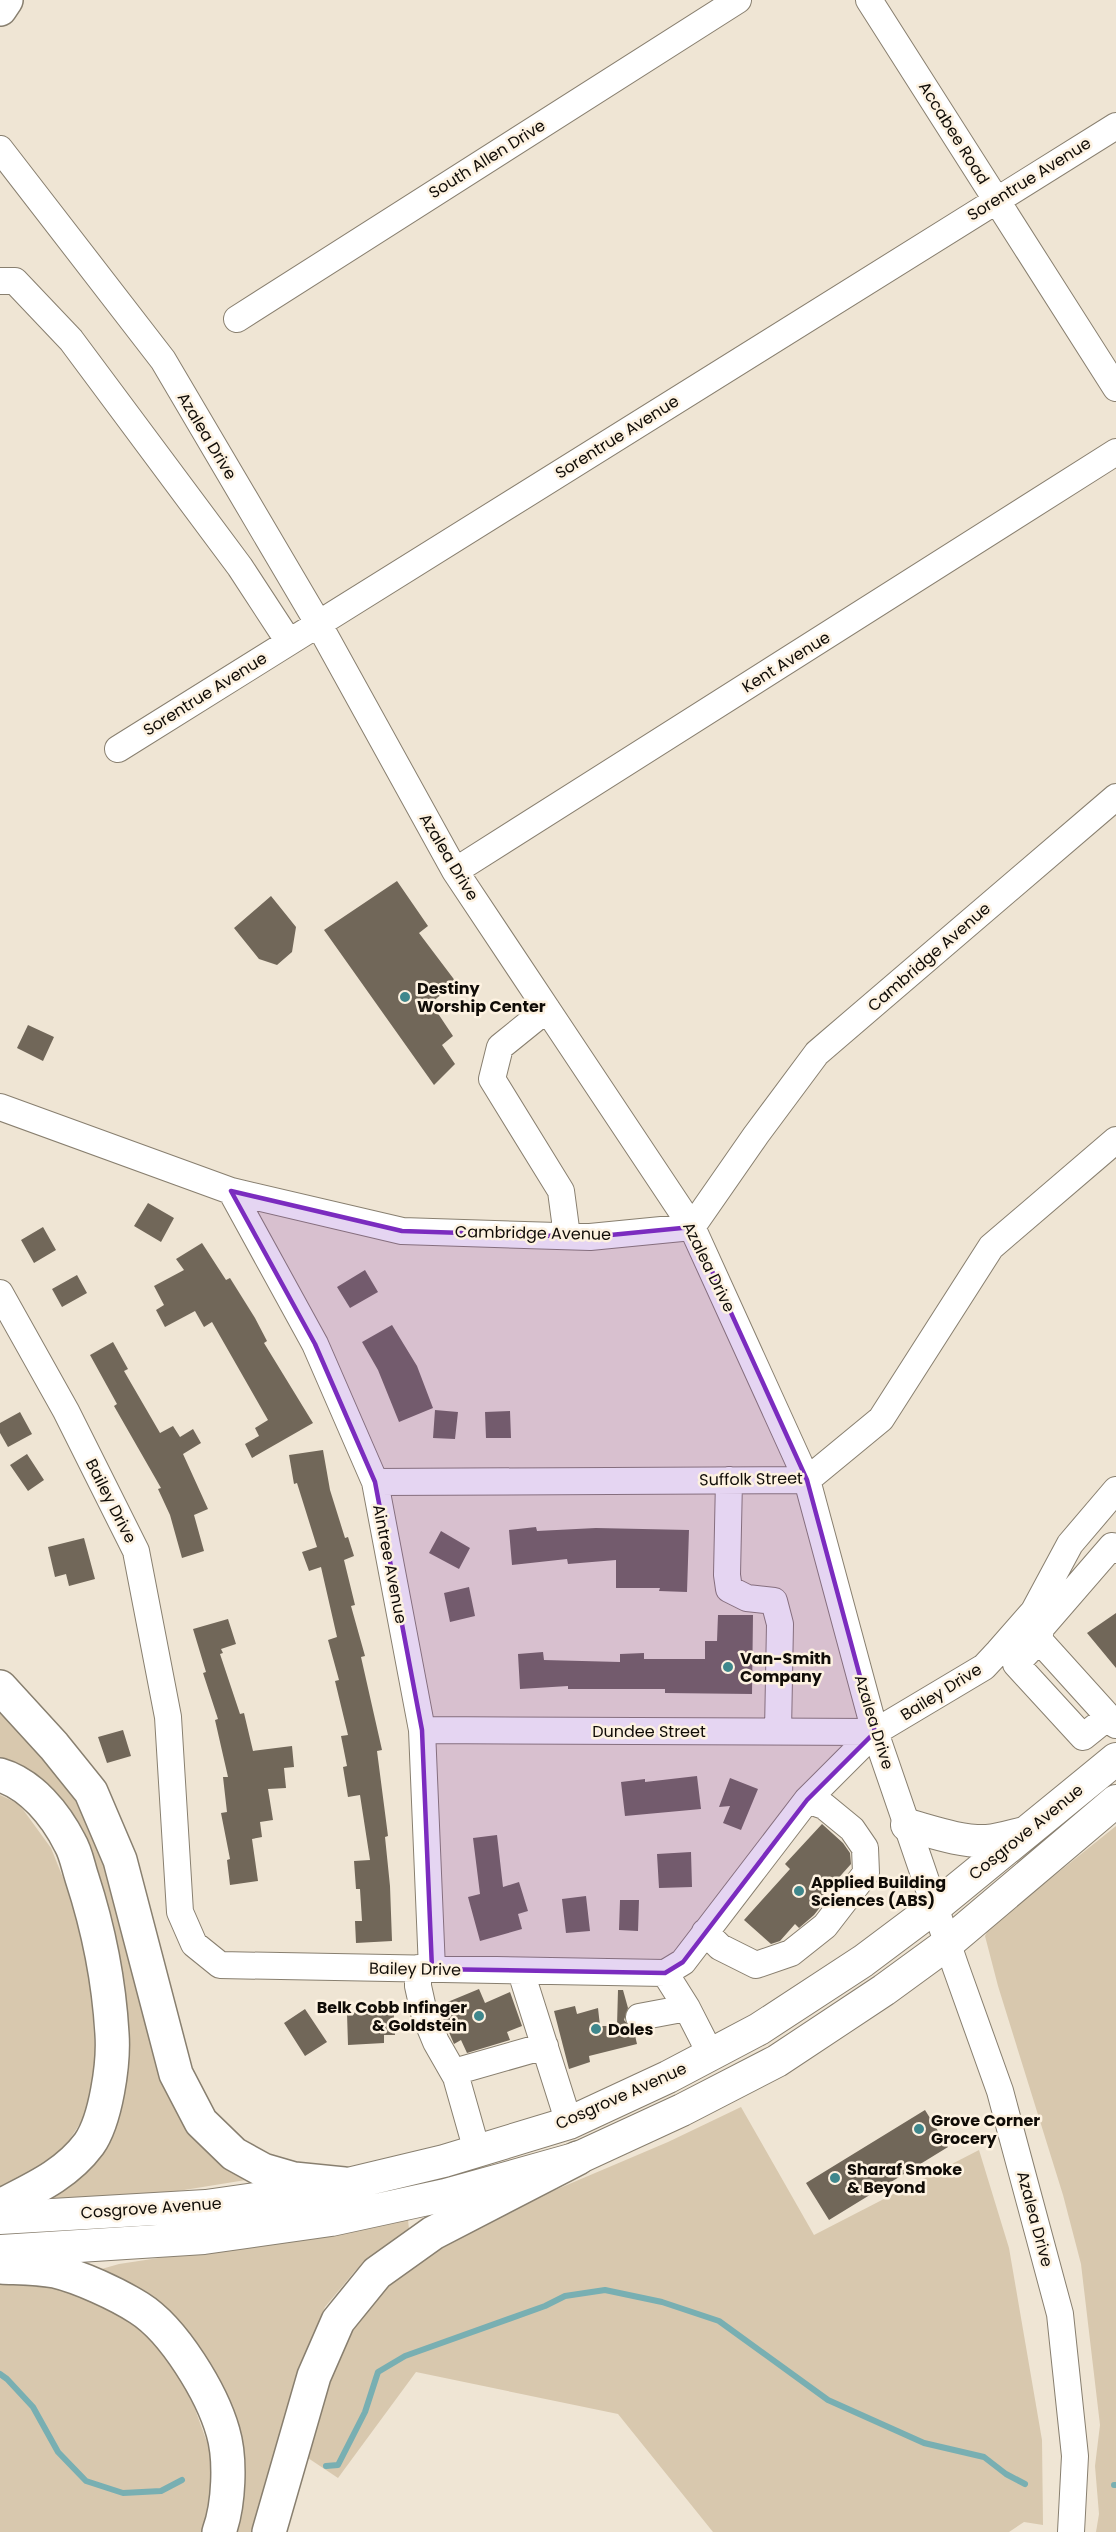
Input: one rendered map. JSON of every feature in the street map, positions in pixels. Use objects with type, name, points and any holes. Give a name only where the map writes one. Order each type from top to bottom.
[{"type":"highway","points":[[0,9],[6,0]]},
{"type":"highway","points":[[0,1687],[54,1746],[91,1792],[120,1860],[176,2074],[201,2122],[234,2154],[263,2170],[294,2179],[344,2184]]},
{"type":"highway","points":[[0,1776],[16,1780],[46,1807],[71,1844],[87,1894],[102,1956],[112,2035],[106,2101],[89,2143],[54,2179],[0,2206]]},
{"type":"highway","points":[[269,2532],[314,2376],[338,2321],[377,2272],[433,2233],[578,2158]]},
{"type":"highway","points":[[0,2267],[56,2272],[100,2288],[141,2309],[174,2340],[202,2383],[224,2433],[228,2478],[223,2522],[219,2532]]},
{"type":"main road","name":"Cosgrove Avenue","points":[[0,2218],[206,2206],[344,2184],[477,2151],[569,2123],[711,2055],[788,2011],[863,1961],[1116,1759]]},
{"type":"main road","name":"Cosgrove Avenue","points":[[0,2251],[204,2238],[331,2220],[446,2195],[578,2158],[682,2110],[777,2061],[884,1990],[947,1944],[1116,1801]]},
{"type":"main road","points":[[907,1825],[958,1839],[987,1841],[1025,1833]]},
{"type":"street","name":"South Allen Drive","points":[[237,319],[738,0]]},
{"type":"street","name":"Accabee Road","points":[[869,0],[1116,388]]},
{"type":"street","name":"Sorentrue Avenue","points":[[118,749],[1116,126]]},
{"type":"street","name":"Azalea Drive","points":[[0,150],[163,360],[318,623],[455,871],[692,1227],[807,1480],[875,1732],[1000,2091],[1060,2314],[1075,2456],[1071,2532]]},
{"type":"street","points":[[7,281],[71,340],[240,567],[289,642]]},
{"type":"street","name":"Kent Avenue","points":[[455,871],[1116,452]]},
{"type":"street","name":"Cambridge Avenue","points":[[0,1107],[231,1191],[402,1231],[590,1237],[692,1227],[817,1053],[1116,797]]},
{"type":"street","points":[[547,1009],[500,1047],[492,1080],[561,1191],[567,1236]]},
{"type":"street","name":"Suffolk Street","points":[[375,1482],[807,1480],[881,1419],[991,1247],[1116,1140]]},
{"type":"street","name":"Aintree Avenue","points":[[231,1191],[315,1344],[375,1482],[422,1730],[425,1968],[418,1986],[424,2013],[436,2042],[454,2073],[477,2151]]},
{"type":"street","name":"Bailey Drive","points":[[0,1293],[66,1411],[136,1551],[168,1717],[180,1912],[194,1944],[220,1965],[665,1973],[683,1962],[807,1800],[875,1732],[984,1667],[1007,1658],[1070,1544],[1116,1490]]},
{"type":"street","points":[[729,1480],[727,1575],[729,1589],[747,1598],[774,1601],[780,1624],[778,1731]]},
{"type":"street","points":[[1039,1640],[1041,1628],[1114,1548],[1088,1523]]},
{"type":"street","points":[[1039,1640],[1112,1721],[1083,1737],[1007,1658],[1039,1640]]},
{"type":"street","name":"Dundee Street","points":[[422,1730],[875,1732]]},
{"type":"street","points":[[705,1932],[720,1947],[756,1965],[791,1953],[825,1926],[866,1874],[865,1848],[852,1829],[824,1806],[807,1800]]},
{"type":"street","points":[[522,1972],[569,2123]]},
{"type":"street","points":[[665,1973],[687,2008],[711,2055]]},
{"type":"street","points":[[639,2017],[687,2008]]},
{"type":"street","points":[[454,2073],[545,2046]]},
{"type":"highlighted area","points":[[231,1191],[402,1231],[590,1237],[692,1227],[807,1480],[875,1732],[807,1800],[683,1962],[665,1973],[432,1969],[422,1730],[375,1482],[315,1344]]},
{"type":"shaded area","points":[[0,1700],[75,1793],[100,1843],[168,2097],[192,2135],[252,2179],[147,2196],[54,2199],[53,2192],[101,2148],[112,1937],[0,1761]]},
{"type":"shaded area","points":[[0,1795],[19,1804],[51,1848],[88,1940],[96,2067],[87,2113],[62,2151],[0,2195]]},
{"type":"shaded area","points":[[1116,1826],[1116,2532],[1096,2532],[1099,2514],[1095,2466],[1100,2425],[1081,2264],[1063,2195],[998,1986],[985,1936],[989,1928]]},
{"type":"shaded area","points":[[741,2107],[814,2235],[979,2150],[1009,2248],[1042,2440],[1043,2525],[1024,2522],[1009,2532],[713,2532],[618,2414],[416,2372],[338,2478],[305,2456],[338,2345],[369,2295],[437,2240],[668,2142]]},
{"type":"shaded area","points":[[408,2220],[409,2229],[355,2271],[325,2307],[305,2356],[256,2532],[235,2532],[236,2439],[98,2270],[119,2264]]},
{"type":"shaded area","points":[[22,2279],[90,2294],[150,2334],[186,2384],[213,2459],[213,2507],[206,2532],[0,2532],[0,2280]]},
{"type":"building","name":"Destiny Worship Center","points":[[397,881],[428,926],[419,933],[456,982],[431,1003],[453,1036],[442,1045],[455,1064],[434,1085],[324,930]]},
{"type":"building","points":[[271,896],[296,927],[292,952],[277,965],[259,959],[234,928]]},
{"type":"building","points":[[28,1025],[54,1037],[43,1061],[17,1048]]},
{"type":"building","points":[[148,1203],[174,1218],[161,1242],[134,1226]]},
{"type":"building","points":[[43,1227],[56,1250],[34,1263],[21,1240]]},
{"type":"building","points":[[202,1243],[226,1280],[230,1278],[255,1318],[267,1341],[264,1343],[313,1423],[252,1458],[245,1444],[259,1436],[255,1428],[268,1420],[212,1322],[204,1327],[195,1311],[165,1327],[156,1310],[164,1305],[154,1286],[184,1270],[176,1259]]},
{"type":"building","points":[[365,1270],[378,1292],[350,1308],[337,1287]]},
{"type":"building","points":[[77,1275],[87,1293],[62,1307],[52,1289]]},
{"type":"building","points":[[392,1325],[417,1366],[433,1408],[399,1422],[378,1370],[362,1342]]},
{"type":"building","points":[[113,1342],[128,1369],[124,1371],[160,1433],[173,1426],[180,1437],[193,1429],[201,1443],[183,1454],[208,1509],[194,1515],[204,1551],[182,1558],[170,1515],[158,1489],[161,1488],[114,1406],[117,1404],[90,1355]]},
{"type":"building","points":[[435,1410],[458,1412],[455,1439],[433,1438]]},
{"type":"building","points":[[510,1411],[511,1438],[486,1438],[485,1412]]},
{"type":"building","points":[[20,1412],[32,1434],[8,1447],[0,1433],[0,1423]]},
{"type":"building","points":[[323,1450],[330,1490],[345,1538],[348,1537],[354,1556],[344,1560],[355,1605],[351,1606],[365,1656],[361,1657],[382,1750],[377,1751],[388,1836],[385,1837],[392,1941],[356,1943],[355,1921],[362,1921],[360,1889],[356,1889],[354,1861],[370,1860],[360,1795],[348,1797],[343,1767],[347,1766],[341,1736],[348,1735],[335,1681],[339,1680],[328,1640],[337,1637],[321,1567],[309,1571],[302,1552],[317,1547],[297,1483],[294,1484],[289,1455]]},
{"type":"building","points":[[27,1454],[44,1480],[28,1491],[10,1465]]},
{"type":"building","points":[[536,1527],[537,1531],[596,1528],[689,1530],[687,1592],[659,1591],[660,1588],[616,1588],[616,1560],[568,1564],[567,1559],[512,1565],[509,1530]]},
{"type":"building","points":[[441,1531],[470,1548],[459,1569],[429,1553]]},
{"type":"building","points":[[84,1538],[95,1579],[69,1586],[66,1574],[55,1577],[48,1547]]},
{"type":"building","points":[[469,1587],[475,1616],[450,1622],[444,1593]]},
{"type":"building","points":[[1116,1613],[1116,1668],[1087,1633]]},
{"type":"building","points":[[718,1615],[753,1615],[752,1694],[665,1693],[665,1689],[568,1689],[568,1686],[520,1689],[518,1654],[543,1652],[544,1660],[620,1662],[620,1654],[644,1653],[644,1659],[705,1659],[705,1641],[717,1641]]},
{"type":"building","points":[[228,1619],[236,1644],[221,1649],[223,1653],[220,1654],[240,1714],[244,1713],[253,1751],[292,1746],[294,1767],[284,1768],[286,1788],[268,1789],[273,1820],[260,1822],[262,1837],[252,1839],[258,1881],[230,1885],[227,1860],[230,1859],[221,1813],[227,1812],[223,1777],[228,1777],[215,1720],[218,1719],[203,1673],[206,1672],[193,1629]]},
{"type":"building","points":[[123,1730],[131,1756],[107,1763],[98,1737]]},
{"type":"building","points":[[697,1776],[701,1809],[625,1816],[621,1782],[645,1779],[645,1782]]},
{"type":"building","points":[[730,1778],[758,1789],[741,1830],[723,1823],[730,1806],[719,1807]]},
{"type":"building","name":"Applied Building Sciences (ABS)","points":[[822,1824],[843,1843],[850,1853],[851,1864],[817,1902],[821,1906],[814,1915],[799,1928],[795,1924],[780,1941],[771,1944],[744,1920],[790,1869],[785,1864]]},
{"type":"building","points":[[497,1835],[503,1887],[519,1882],[528,1911],[518,1914],[522,1929],[480,1941],[468,1897],[480,1894],[473,1838]]},
{"type":"building","points":[[691,1852],[692,1887],[659,1888],[657,1854]]},
{"type":"building","points":[[586,1896],[590,1931],[566,1933],[562,1899]]},
{"type":"building","points":[[620,1900],[639,1900],[638,1931],[619,1930]]},
{"type":"building","name":"Belk Cobb Infinger & Goldstein","points":[[479,1989],[485,2003],[510,1992],[522,2026],[507,2032],[510,2040],[467,2053],[461,2040],[454,2044],[438,2006]]},
{"type":"building","name":"Doles","points":[[618,1990],[623,1990],[628,2008],[624,2020],[634,2031],[637,2044],[589,2056],[590,2062],[569,2069],[554,2011],[575,2006],[577,2014],[598,2008],[600,2026],[617,2026]]},
{"type":"building","points":[[393,2002],[395,2035],[384,2035],[384,2043],[348,2045],[347,2013],[373,2012],[372,2003]]},
{"type":"building","points":[[305,2009],[327,2042],[305,2056],[284,2023]]},
{"type":"building","points":[[925,2110],[948,2147],[829,2220],[806,2183]]},
{"type":"waterway","points":[[326,2466],[338,2465],[365,2412],[378,2372],[405,2356],[545,2306],[565,2296],[605,2290],[662,2302],[719,2321],[828,2400],[924,2443],[984,2457],[1006,2474],[1025,2484]]},
{"type":"waterway","points":[[0,2374],[33,2407],[58,2452],[86,2481],[123,2493],[161,2491],[182,2480]]},
{"type":"place","name":"Destiny Worship Center","points":[[405,997]]},
{"type":"place","name":"Van-Smith Company","points":[[728,1667]]},
{"type":"place","name":"Applied Building Sciences (ABS)","points":[[799,1891]]},
{"type":"place","name":"Belk Cobb Infinger & Goldstein","points":[[479,2016]]},
{"type":"place","name":"Doles","points":[[596,2029]]},
{"type":"place","name":"Grove Corner Grocery","points":[[919,2129]]},
{"type":"place","name":"Sharaf Smoke & Beyond","points":[[835,2178]]}]
